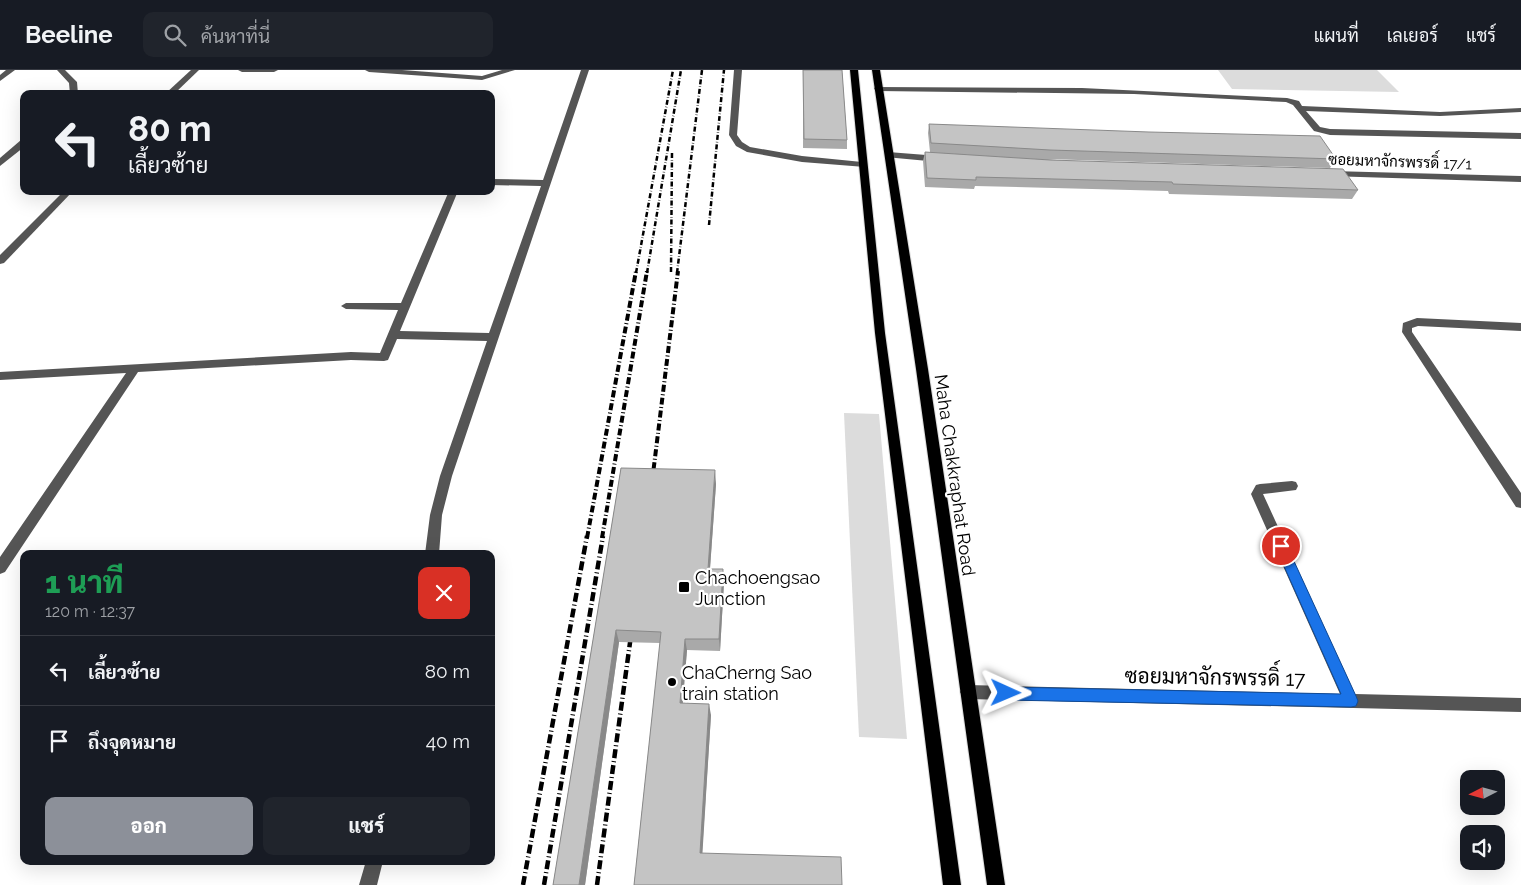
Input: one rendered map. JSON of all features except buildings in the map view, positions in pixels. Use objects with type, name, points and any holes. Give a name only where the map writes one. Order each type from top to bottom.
[{"type":"main road","points":[[854,70],[880,333],[952,885]]},
{"type":"main road","name":"Maha Chakkraphat Road","points":[[876,70],[996,885]]},
{"type":"street","points":[[0,79],[11,70]]},
{"type":"street","points":[[61,70],[72,82],[73,90]]},
{"type":"street","points":[[174,90],[195,70]]},
{"type":"street","points":[[242,70],[274,70]]},
{"type":"street","points":[[369,70],[482,78],[511,70]]},
{"type":"street","points":[[432,550],[436,515],[446,476],[586,70]]},
{"type":"street","points":[[738,70],[733,135],[739,144],[746,149],[793,157],[862,165]]},
{"type":"street","points":[[878,89],[1011,89],[1215,94],[1287,100],[1296,103],[1317,128],[1330,132],[1521,136]]},
{"type":"street","points":[[1300,108],[1440,114],[1521,110]]},
{"type":"street","points":[[0,164],[20,146]]},
{"type":"street","points":[[888,155],[951,160]]},
{"type":"street","name":"ซอยมหาจักรพรรดิ์ 17/1","points":[[1325,174],[1521,179]]},
{"type":"street","points":[[495,182],[547,183]]},
{"type":"street","points":[[0,261],[65,195]]},
{"type":"street","points":[[0,376],[351,356],[384,357],[452,195]]},
{"type":"street","points":[[346,306],[404,306]]},
{"type":"street","points":[[1521,327],[1417,322],[1407,326],[1407,332],[1521,503]]},
{"type":"street","points":[[392,335],[495,337]]},
{"type":"street","points":[[0,568],[136,367]]},
{"type":"street","points":[[1292,486],[1260,489],[1258,494],[1351,701]]},
{"type":"street","name":"ซอยมหาจักรพรรดิ์ 17","points":[[968,692],[1521,705]]},
{"type":"street","points":[[368,885],[374,865]]},
{"type":"shaded area","points":[[1218,70],[1377,70],[1399,92],[1232,89]]},
{"type":"shaded area","points":[[844,413],[879,414],[907,739],[859,737]]},
{"type":"railway","points":[[636,273],[673,70]]},
{"type":"railway","points":[[647,273],[681,70]]},
{"type":"railway","points":[[677,273],[702,70]]},
{"type":"railway","points":[[709,225],[724,70]]},
{"type":"railway","points":[[671,272],[672,152]]},
{"type":"railway","points":[[587,538],[636,271]]},
{"type":"railway","points":[[602,538],[647,271]]},
{"type":"railway","points":[[652,482],[678,271]]},
{"type":"railway","points":[[523,885],[587,536]]},
{"type":"railway","points":[[544,885],[603,536]]},
{"type":"railway","points":[[597,885],[632,628]]},
{"type":"place","name":"Chachoengsao Junction","points":[[684,587]]},
{"type":"place","name":"ChaCherng Sao train station","points":[[672,682]]},
{"type":"route","points":[[1006,693],[1351,701],[1281,546]]}]
